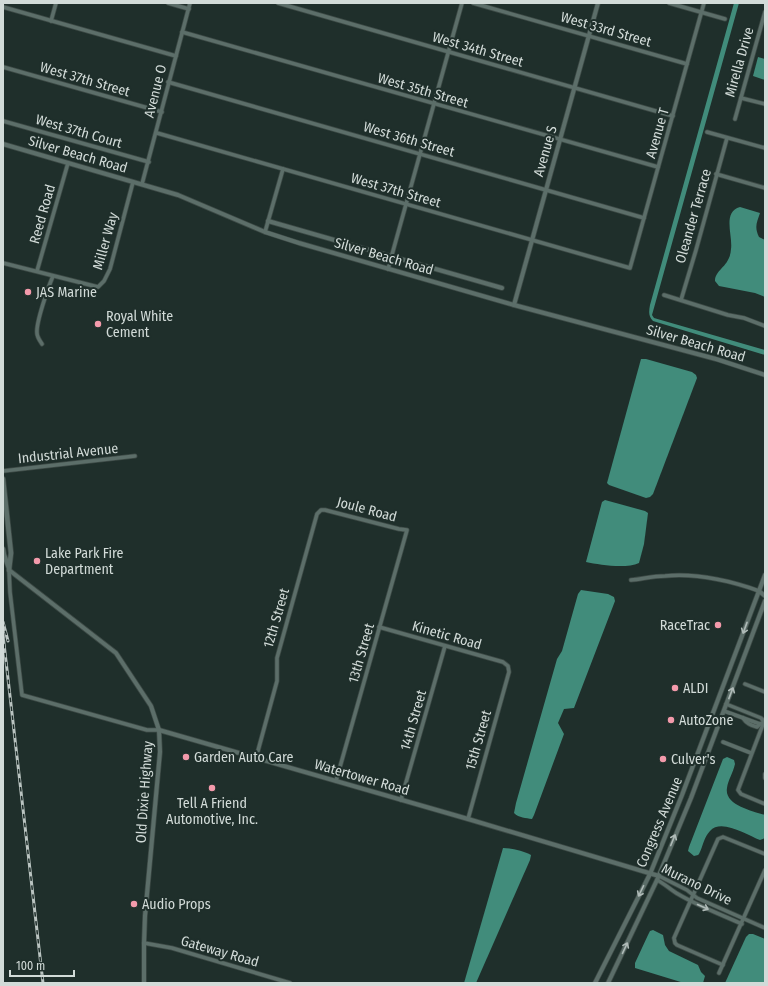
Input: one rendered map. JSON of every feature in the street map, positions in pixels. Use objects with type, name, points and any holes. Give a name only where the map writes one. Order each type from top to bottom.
[{"type":"main road","points":[[3,479],[11,553],[9,570]]},
{"type":"main road","points":[[3,549],[9,570]]},
{"type":"main road","points":[[3,567],[9,570]]},
{"type":"street","points":[[51,21],[56,3]]},
{"type":"street","points":[[168,3],[189,9]]},
{"type":"street","name":"Avenue O","points":[[142,184],[190,3]]},
{"type":"street","name":"West 34th Street","points":[[278,3],[673,116]]},
{"type":"street","points":[[388,269],[462,3]]},
{"type":"street","name":"West 33rd Street","points":[[473,3],[687,64]]},
{"type":"street","name":"Avenue S","points":[[514,305],[598,3]]},
{"type":"street","points":[[669,3],[725,19]]},
{"type":"street","name":"Avenue T","points":[[630,268],[704,3]]},
{"type":"street","points":[[3,8],[176,56]]},
{"type":"street","name":"Mirella Drive","points":[[735,119],[765,12]]},
{"type":"street","name":"West 35th Street","points":[[182,32],[658,168]]},
{"type":"street","name":"West 37th Street","points":[[3,67],[162,112]]},
{"type":"street","name":"West 36th Street","points":[[168,82],[644,218]]},
{"type":"street","points":[[741,98],[765,104]]},
{"type":"street","name":"West 37th Court","points":[[3,121],[149,162]]},
{"type":"street","points":[[707,132],[765,148]]},
{"type":"street","name":"West 37th Street","points":[[156,133],[630,268]]},
{"type":"street","name":"Oleander Terrace","points":[[680,300],[696,250],[727,138]]},
{"type":"street","name":"Silver Beach Road","points":[[3,144],[178,195],[265,232],[298,243],[514,305],[716,359],[765,375]]},
{"type":"street","name":"Reed Road","points":[[37,271],[68,163]]},
{"type":"street","points":[[265,232],[283,169]]},
{"type":"street","points":[[716,174],[765,188]]},
{"type":"street","name":"Miller Way","points":[[53,276],[98,287],[104,281],[110,269],[132,182]]},
{"type":"street","name":"Silver Beach Road","points":[[268,221],[502,288]]},
{"type":"street","points":[[3,263],[53,276],[47,290],[37,327],[37,335],[42,344]]},
{"type":"street","points":[[664,295],[728,315],[744,318],[765,326]]},
{"type":"street","name":"Industrial Avenue","points":[[3,471],[135,456]]},
{"type":"street","name":"Joule Road","points":[[322,510],[328,510],[399,530],[407,530]]},
{"type":"street","name":"12th Street","points":[[256,758],[277,681],[277,658],[317,514],[322,510]]},
{"type":"street","name":"13th Street","points":[[336,781],[407,530]]},
{"type":"street","name":"Watertower Road","points":[[9,570],[10,592],[22,695],[146,730],[159,730],[468,819],[650,874]]},
{"type":"street","name":"Old Dixie Highway","points":[[9,570],[116,653],[151,706],[159,730],[160,752],[158,784],[147,889],[144,943],[144,983]]},
{"type":"street","name":"Congress Avenue","points":[[595,983],[650,874],[682,795],[765,575]]},
{"type":"street","points":[[631,580],[663,576],[701,576],[725,580],[759,591],[765,591]]},
{"type":"street","points":[[759,591],[765,596]]},
{"type":"street","name":"Congress Avenue","points":[[608,983],[658,878],[691,798],[765,600]]},
{"type":"street","name":"Kinetic Road","points":[[380,627],[503,662],[508,666]]},
{"type":"street","name":"14th Street","points":[[401,800],[445,646]]},
{"type":"street","name":"15th Street","points":[[468,819],[509,672],[508,666]]},
{"type":"street","points":[[745,684],[765,692]]},
{"type":"street","points":[[726,704],[761,718],[763,722]]},
{"type":"street","points":[[724,711],[743,718],[763,722]]},
{"type":"street","points":[[763,722],[738,790],[741,794],[765,804]]},
{"type":"street","points":[[723,742],[751,753]]},
{"type":"street","points":[[723,965],[675,943],[674,938],[717,840],[720,837],[765,854]]},
{"type":"street","points":[[719,973],[765,870]]},
{"type":"street","name":"Murano Drive","points":[[650,874],[690,901],[742,924]]},
{"type":"street","name":"Murano Drive","points":[[658,878],[668,880],[697,898],[765,927]]},
{"type":"street","name":"Gateway Road","points":[[144,943],[172,948],[290,983]]},
{"type":"shaded area","points":[[734,3],[739,3],[652,315],[654,318],[765,350],[765,355],[653,321],[649,313]]},
{"type":"shaded area","points":[[758,57],[765,59],[765,80],[753,76]]},
{"type":"shaded area","points":[[740,207],[760,213],[756,227],[759,237],[765,240],[765,297],[755,293],[719,286],[715,281],[717,273],[728,260],[730,255],[731,214]]},
{"type":"shaded area","points":[[641,359],[646,359],[692,372],[697,378],[653,494],[646,498],[607,483]]},
{"type":"shaded area","points":[[605,500],[648,513],[644,544],[639,563],[620,566],[586,562],[602,502]]},
{"type":"shaded area","points":[[581,590],[608,594],[614,597],[615,601],[574,708],[564,709],[558,723],[564,734],[534,815],[532,819],[523,818],[514,813],[516,803],[557,659],[562,651],[578,594]]},
{"type":"shaded area","points":[[727,757],[734,760],[735,764],[727,788],[727,794],[730,799],[740,806],[765,815],[765,838],[760,840],[734,829],[721,826],[715,827],[706,836],[699,854],[694,856],[688,851],[689,847],[723,759]]},
{"type":"shaded area","points":[[503,848],[517,850],[531,855],[530,860],[476,983],[464,983]]},
{"type":"shaded area","points":[[653,930],[663,935],[665,945],[669,951],[698,965],[701,972],[705,976],[703,983],[684,983],[635,968],[635,963],[648,935],[650,931]]},
{"type":"shaded area","points":[[749,934],[765,939],[765,983],[725,983],[746,937]]},
{"type":"railway","points":[[3,622],[8,641]]},
{"type":"railway","points":[[3,635],[43,983]]},
{"type":"place","name":"JAS Marine","points":[[28,292]]},
{"type":"place","name":"Royal White Cement","points":[[98,324]]},
{"type":"place","name":"Lake Park Fire Department","points":[[37,561]]},
{"type":"place","name":"RaceTrac","points":[[718,625]]},
{"type":"place","name":"ALDI","points":[[675,688]]},
{"type":"place","name":"AutoZone","points":[[671,720]]},
{"type":"place","name":"Garden Auto Care","points":[[186,757]]},
{"type":"place","name":"Culver's","points":[[663,759]]},
{"type":"place","name":"Tell A Friend Automotive, Inc.","points":[[212,788]]},
{"type":"place","name":"Audio Props","points":[[134,904]]}]
